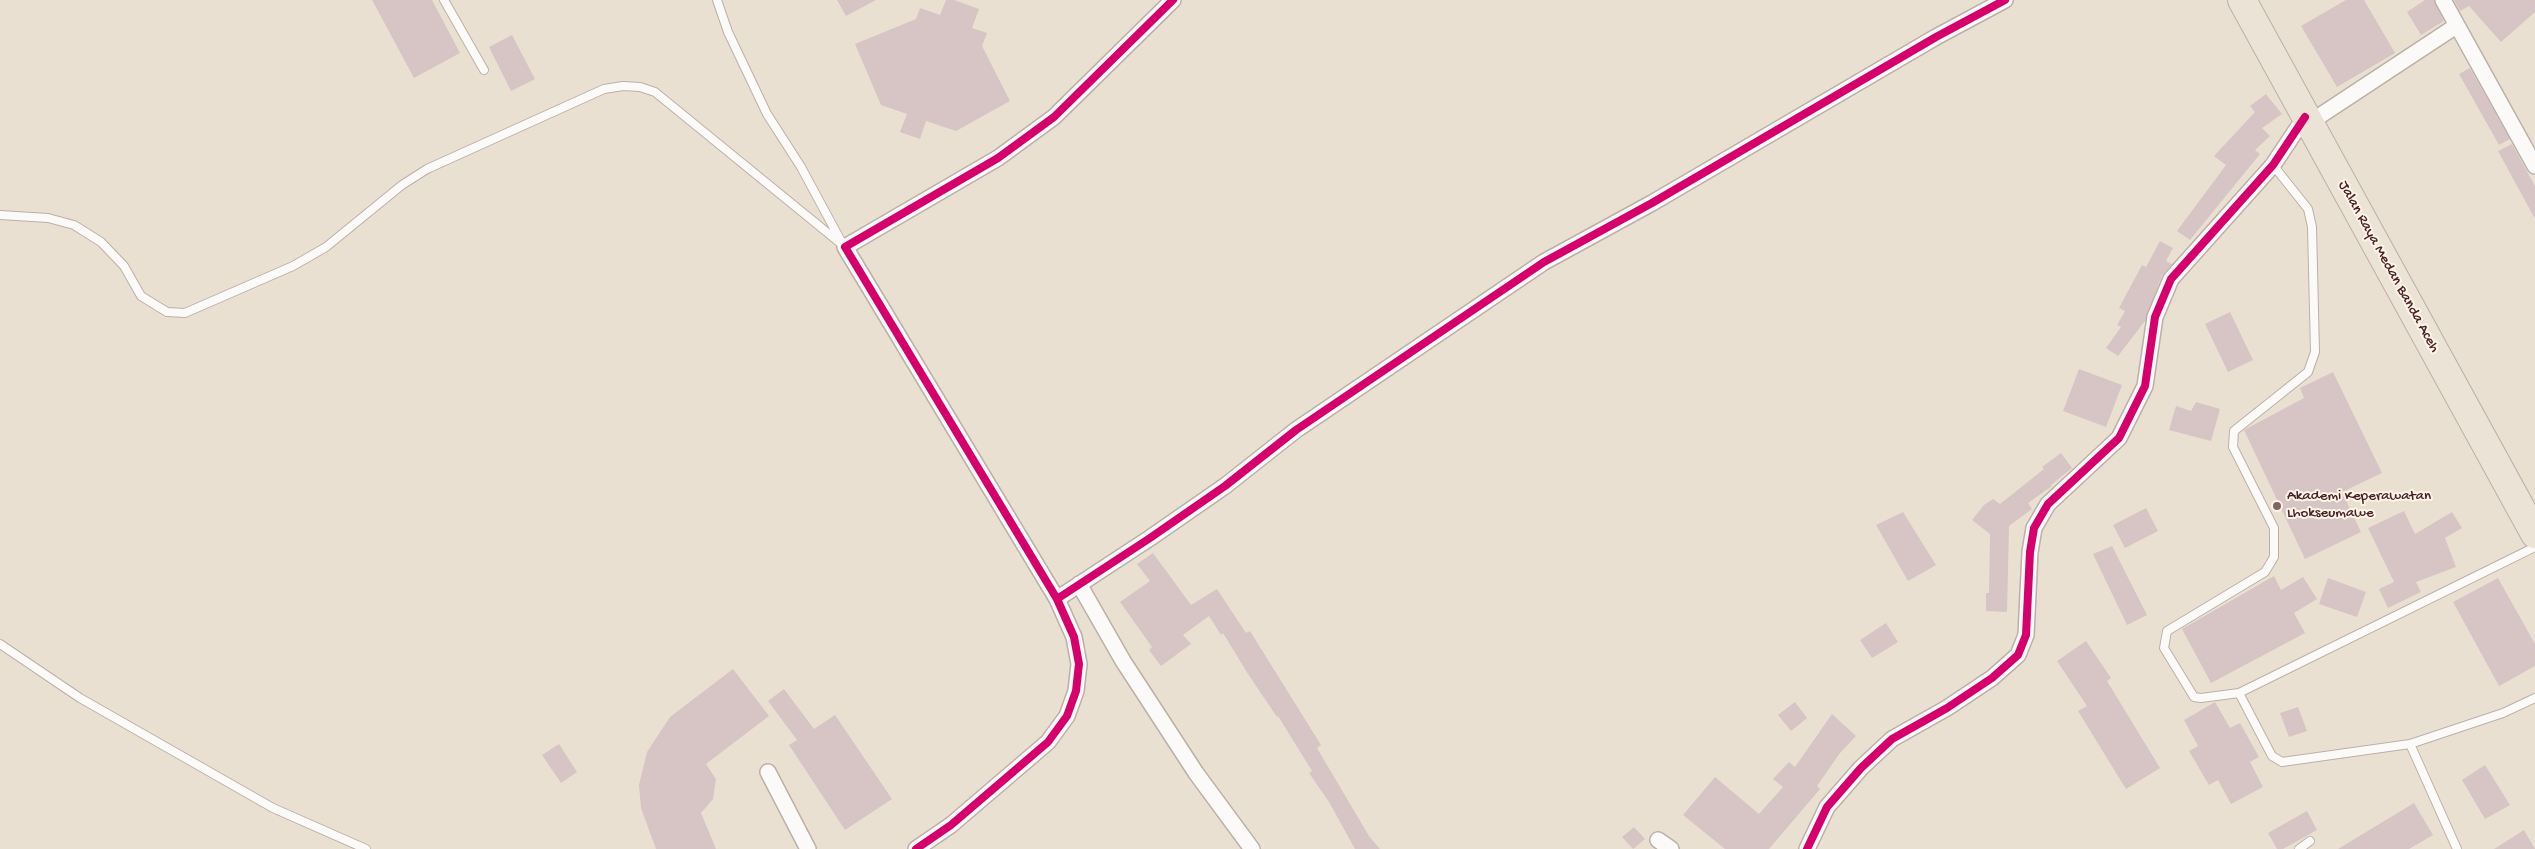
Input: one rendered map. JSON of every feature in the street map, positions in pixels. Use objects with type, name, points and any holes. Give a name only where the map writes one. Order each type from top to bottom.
[{"type":"highway","name":"Jalan Raya Medan Banda Aceh","points":[[2242,0],[2307,120],[2528,505],[2535,534]]},
{"type":"street","points":[[916,849],[951,825],[1048,742],[1067,716],[1076,691],[1079,664],[1074,637],[1057,599],[844,247],[998,158],[1054,117],[1173,0]]},
{"type":"street","points":[[1057,599],[1225,486],[1296,430],[1544,262],[1652,203],[1936,37],[2005,0]]},
{"type":"street","points":[[2444,0],[2456,26],[2535,166]]},
{"type":"street","points":[[1807,849],[1827,807],[1861,768],[1892,739],[1947,708],[1992,678],[2018,655],[2026,635],[2030,552],[2034,528],[2048,504],[2120,438],[2144,386],[2155,317],[2171,280],[2273,165],[2307,120],[2456,26]]},
{"type":"street","points":[[1079,584],[1122,661],[1196,773],[1252,849]]},
{"type":"street","points":[[768,772],[808,849]]},
{"type":"lane","points":[[444,0],[484,70]]},
{"type":"lane","points":[[717,0],[728,32],[767,114],[801,167],[844,247]]},
{"type":"lane","points":[[0,215],[48,218],[74,226],[101,242],[124,266],[141,296],[167,312],[186,313],[294,266],[326,247],[386,197],[428,169],[604,88],[622,86],[640,87],[655,92],[844,247]]},
{"type":"lane","points":[[2273,165],[2308,209],[2312,227],[2315,352],[2308,372],[2234,431],[2232,438],[2233,447],[2274,528],[2274,557],[2265,572],[2167,631],[2164,648],[2194,697],[2201,698],[2239,693],[2535,547]]},
{"type":"lane","points":[[0,644],[80,698],[273,808],[366,849]]},
{"type":"lane","points":[[2239,693],[2272,756],[2282,762],[2410,744],[2503,713],[2535,698]]},
{"type":"lane","points":[[2410,744],[2457,849]]},
{"type":"lane","points":[[2299,849],[2310,841]]},
{"type":"building","points":[[372,0],[432,0],[460,53],[414,78]]},
{"type":"building","points":[[837,0],[876,0],[846,16]]},
{"type":"building","points":[[946,0],[954,0],[979,9],[972,28],[987,33],[982,46],[1010,101],[956,131],[926,121],[920,139],[900,132],[907,114],[881,105],[855,44],[916,19],[920,8],[940,15]]},
{"type":"building","points":[[2346,0],[2364,0],[2395,53],[2337,87],[2301,26]]},
{"type":"building","points":[[2425,0],[2434,0],[2444,21],[2421,35],[2407,12]]},
{"type":"building","points":[[2454,0],[2535,0],[2535,12],[2501,42],[2469,6],[2460,11]]},
{"type":"building","points":[[512,35],[535,79],[511,91],[489,47]]},
{"type":"building","points":[[2470,68],[2510,139],[2499,145],[2459,74]]},
{"type":"building","points":[[2266,94],[2282,114],[2262,128],[2270,136],[2255,150],[2260,154],[2190,240],[2177,231],[2226,165],[2214,156],[2255,112],[2250,106]]},
{"type":"building","points":[[2512,144],[2535,186],[2535,219],[2498,151]]},
{"type":"building","points":[[2160,241],[2173,248],[2166,261],[2172,264],[2162,275],[2145,321],[2118,356],[2106,348],[2121,327],[2117,325],[2125,311],[2119,308],[2142,265],[2146,267]]},
{"type":"building","points":[[2230,312],[2253,360],[2228,372],[2205,324]]},
{"type":"building","points":[[2079,369],[2122,385],[2106,427],[2063,411]]},
{"type":"building","points":[[2333,372],[2382,473],[2342,492],[2361,532],[2305,559],[2244,430],[2304,398],[2300,388]]},
{"type":"building","points":[[2196,402],[2220,409],[2211,441],[2169,430],[2176,406],[2191,411]]},
{"type":"building","points":[[2061,453],[2072,468],[2052,486],[2028,503],[2032,509],[2009,526],[2007,612],[1986,611],[1986,593],[1989,593],[1990,534],[1972,520],[1984,505],[1993,499],[2000,504]]},
{"type":"building","points":[[2146,508],[2158,531],[2125,548],[2113,525]]},
{"type":"building","points":[[2404,511],[2415,534],[2452,512],[2462,528],[2445,538],[2456,567],[2416,582],[2421,592],[2388,608],[2379,589],[2394,582],[2368,528]]},
{"type":"building","points":[[1903,512],[1936,565],[1908,581],[1876,525]]},
{"type":"building","points":[[2112,546],[2147,615],[2127,625],[2093,554]]},
{"type":"building","points":[[1153,553],[1191,605],[1217,589],[1246,633],[1250,631],[1321,745],[1317,748],[1369,836],[1380,849],[1355,849],[1329,802],[1309,773],[1312,771],[1278,716],[1248,674],[1223,633],[1221,635],[1209,616],[1183,635],[1191,644],[1161,666],[1149,650],[1152,647],[1120,602],[1150,581],[1137,564]]},
{"type":"building","points":[[2274,576],[2281,590],[2303,577],[2317,599],[2294,613],[2305,633],[2211,683],[2182,629]]},
{"type":"building","points":[[2328,578],[2366,592],[2357,617],[2319,604]]},
{"type":"building","points":[[2498,578],[2535,644],[2535,666],[2499,686],[2453,602]]},
{"type":"building","points":[[1886,623],[1898,642],[1872,658],[1860,640]]},
{"type":"building","points":[[2086,641],[2111,678],[2107,681],[2160,768],[2126,789],[2078,711],[2087,706],[2057,661]]},
{"type":"building","points":[[733,669],[769,716],[706,764],[716,779],[713,799],[701,813],[716,849],[656,849],[641,808],[639,785],[647,752],[670,717]]},
{"type":"building","points":[[784,689],[814,729],[835,715],[892,799],[845,830],[789,745],[797,740],[768,701]]},
{"type":"building","points":[[1795,702],[1807,718],[1791,731],[1778,715]]},
{"type":"building","points":[[2215,702],[2230,728],[2240,723],[2259,757],[2250,762],[2263,787],[2231,804],[2218,780],[2209,785],[2189,751],[2198,746],[2184,720]]},
{"type":"building","points":[[2298,707],[2307,731],[2289,737],[2280,713]]},
{"type":"building","points":[[1832,714],[1856,736],[1840,753],[1817,786],[1820,789],[1769,849],[1725,849],[1683,815],[1715,777],[1759,814],[1783,787],[1773,779],[1789,762],[1795,767]]},
{"type":"building","points":[[559,744],[577,772],[561,783],[542,755]]},
{"type":"building","points":[[2485,765],[2510,805],[2485,819],[2462,780]]},
{"type":"building","points":[[2414,803],[2433,835],[2409,849],[2338,849]]},
{"type":"building","points":[[2307,811],[2317,830],[2283,849],[2277,849],[2268,833]]},
{"type":"building","points":[[1634,827],[1645,839],[1633,849],[1622,837]]},
{"type":"building","points":[[2524,830],[2535,849],[2494,849]]},
{"type":"cycle path","points":[[916,849],[951,825],[1048,742],[1067,716],[1076,691],[1079,664],[1074,637],[1057,599],[845,247],[998,158],[1054,117],[1173,0]]},
{"type":"cycle path","points":[[1057,599],[1225,486],[1296,430],[1544,262],[1652,203],[1936,37],[2005,0]]},
{"type":"cycle path","points":[[1807,849],[1827,807],[1861,768],[1892,739],[1947,708],[1992,678],[2018,655],[2026,635],[2030,552],[2034,528],[2048,504],[2119,438],[2145,386],[2155,317],[2171,279],[2273,165],[2305,117]]},
{"type":"place","name":"Akademi Keperawatan Lhokseumawe","points":[[2277,506]]}]
